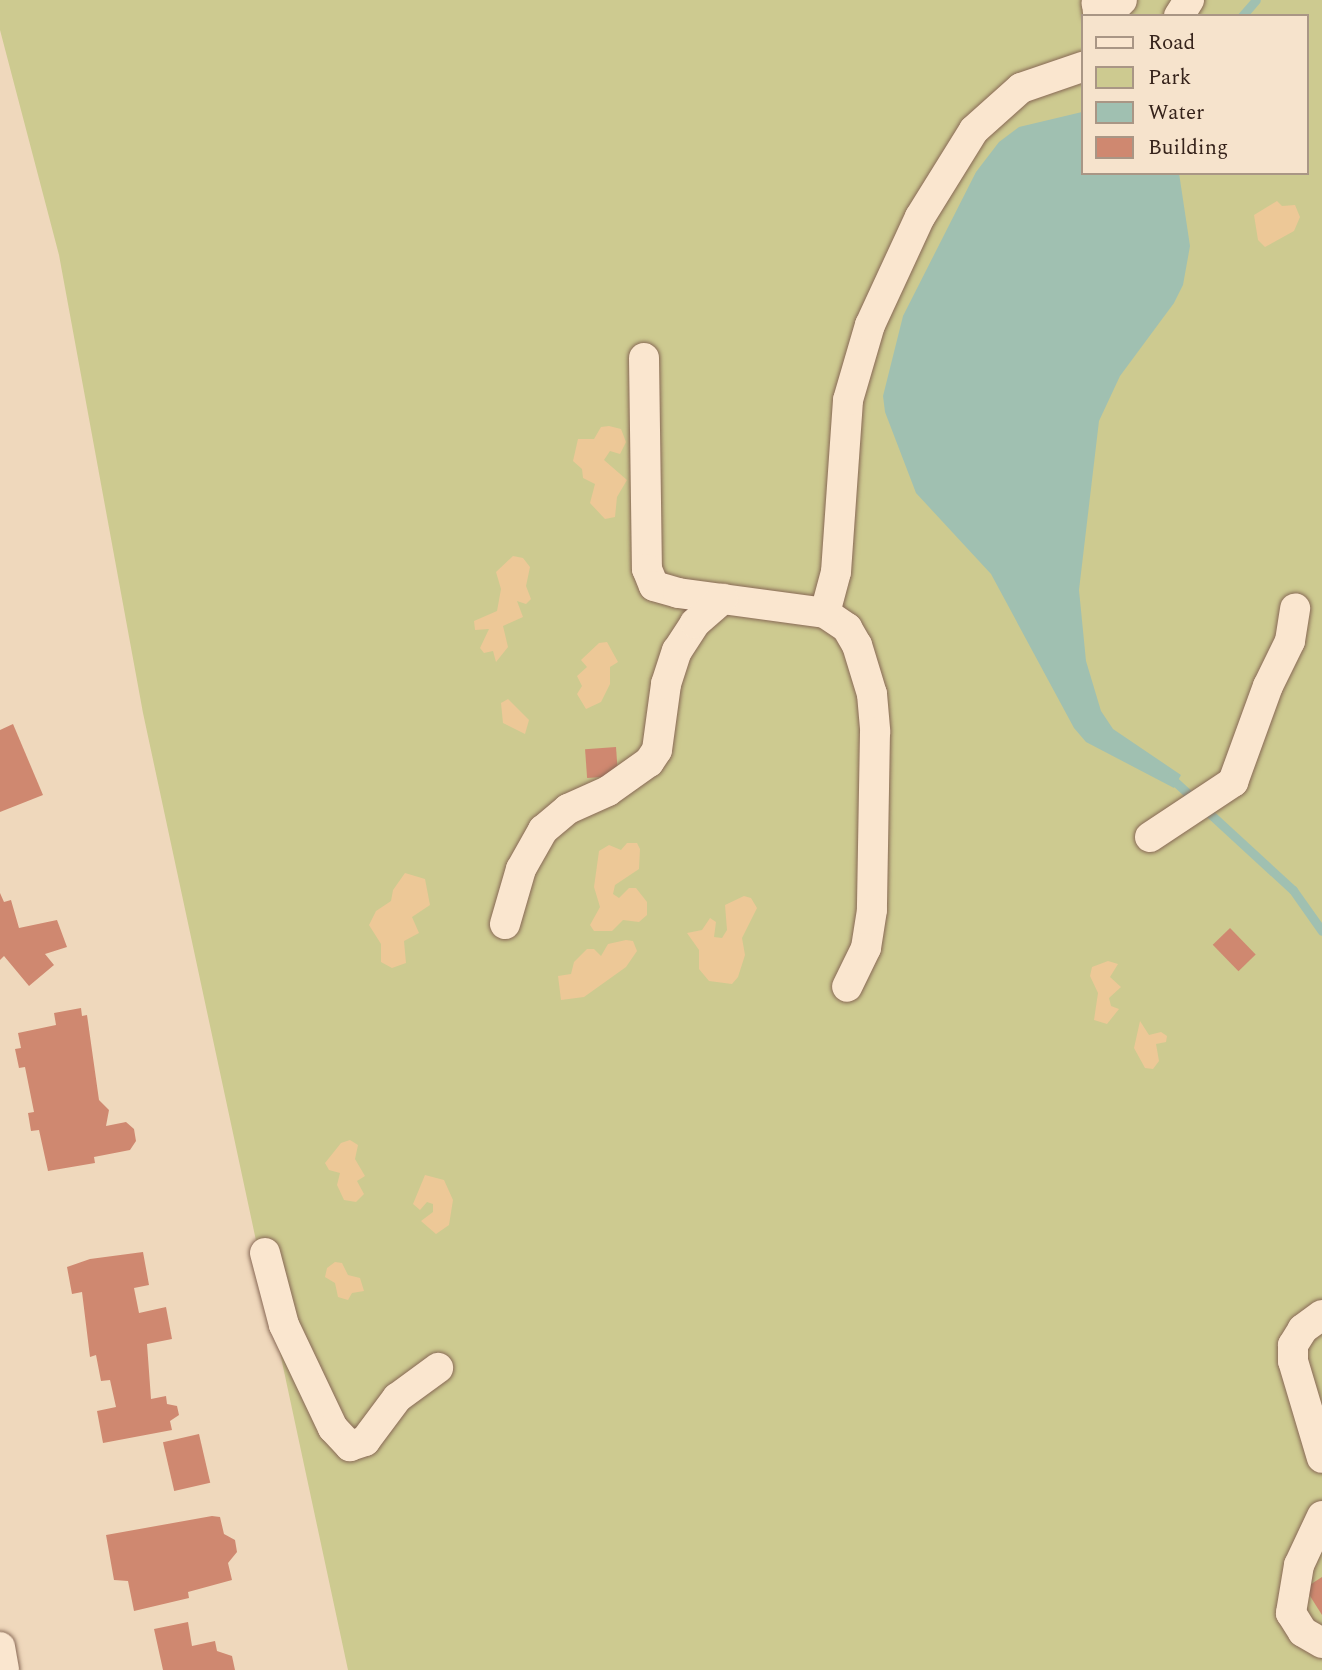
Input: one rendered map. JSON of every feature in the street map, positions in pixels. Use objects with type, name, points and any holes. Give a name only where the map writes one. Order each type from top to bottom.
[{"type":"street","points":[[1104,14],[1098,12],[1097,3],[1105,0]]},
{"type":"street","points":[[1108,14],[1122,0]]},
{"type":"street","points":[[825,613],[836,572],[848,400],[870,325],[920,216],[974,130],[1021,88],[1080,68]]},
{"type":"street","points":[[644,358],[647,569],[654,586],[825,613],[848,628],[857,645],[872,694],[875,733],[871,928],[847,987]]},
{"type":"street","points":[[505,924],[521,869],[544,831],[568,809],[608,791],[649,762],[657,750],[666,684],[677,651],[695,623],[723,599]]},
{"type":"street","points":[[1150,837],[1219,795],[1234,782],[1252,739],[1268,686],[1290,641],[1296,608]]},
{"type":"street","points":[[265,1253],[284,1325],[333,1429],[350,1446],[365,1441],[397,1398],[438,1368]]},
{"type":"street","points":[[1322,1315],[1303,1329],[1293,1345],[1293,1361],[1322,1458]]},
{"type":"street","points":[[1322,1516],[1299,1564],[1291,1613],[1303,1632],[1322,1643]]},
{"type":"street","points":[[0,1647],[4,1670]]},
{"type":"green space","points":[[0,0],[1322,0],[1322,1670],[348,1670],[143,713],[59,255],[0,30]]},
{"type":"sand","points":[[1277,201],[1282,206],[1295,205],[1300,217],[1294,231],[1265,247],[1258,240],[1254,215]]},
{"type":"sand","points":[[601,427],[621,429],[626,442],[620,454],[610,451],[604,460],[627,480],[617,497],[615,517],[605,519],[590,503],[595,484],[583,478],[582,469],[573,461],[578,439],[594,439]]},
{"type":"sand","points":[[513,556],[523,558],[530,567],[526,586],[531,599],[526,604],[517,601],[523,617],[503,626],[508,647],[496,662],[493,651],[484,653],[480,648],[489,629],[475,630],[474,621],[497,611],[501,589],[496,572]]},
{"type":"sand","points":[[607,642],[618,662],[610,667],[610,684],[601,702],[586,709],[577,694],[582,686],[577,676],[587,667],[581,660],[599,643]]},
{"type":"sand","points":[[508,699],[529,720],[525,734],[503,723],[501,703]]},
{"type":"sand","points":[[627,843],[637,843],[640,849],[639,869],[615,885],[613,894],[619,898],[629,888],[636,888],[647,902],[647,915],[639,922],[623,920],[612,931],[594,931],[590,925],[600,907],[594,887],[599,851],[609,845],[621,850]]},
{"type":"sand","points":[[405,873],[425,879],[430,905],[412,917],[419,933],[404,941],[406,963],[392,968],[381,962],[381,944],[369,925],[376,911],[391,901],[393,890]]},
{"type":"sand","points":[[744,896],[751,898],[757,908],[742,938],[745,955],[738,977],[732,984],[709,981],[699,969],[699,950],[687,933],[702,930],[710,918],[716,922],[714,937],[722,938],[727,930],[725,905]]},
{"type":"sand","points":[[633,941],[637,951],[626,967],[584,997],[561,1000],[558,976],[571,974],[574,962],[587,949],[594,949],[601,956],[608,944]]},
{"type":"sand","points":[[1108,961],[1118,964],[1110,977],[1121,987],[1109,998],[1111,1006],[1119,1009],[1107,1024],[1094,1020],[1098,993],[1090,976],[1092,967]]},
{"type":"sand","points":[[1140,1021],[1149,1035],[1161,1032],[1167,1036],[1166,1042],[1156,1044],[1159,1061],[1153,1069],[1145,1068],[1134,1048]]},
{"type":"sand","points":[[350,1140],[358,1145],[355,1159],[365,1176],[357,1181],[364,1194],[356,1202],[344,1200],[337,1185],[340,1173],[329,1170],[325,1163],[341,1143]]},
{"type":"sand","points":[[425,1175],[444,1180],[453,1200],[449,1225],[436,1234],[421,1221],[433,1212],[433,1204],[427,1202],[420,1210],[413,1204]]},
{"type":"sand","points":[[335,1262],[342,1263],[348,1275],[360,1278],[364,1291],[352,1293],[348,1300],[338,1297],[335,1283],[325,1277],[327,1268]]},
{"type":"water","points":[[1080,112],[1080,175],[1179,175],[1190,246],[1183,285],[1174,303],[1120,376],[1099,421],[1079,590],[1086,661],[1101,711],[1113,729],[1181,775],[1174,788],[1086,742],[1074,728],[991,574],[916,493],[885,412],[883,396],[903,316],[976,172],[999,142],[1019,127]]},
{"type":"building","points":[[13,724],[43,795],[0,812],[0,730]]},
{"type":"building","points":[[616,747],[618,776],[587,778],[585,749]]},
{"type":"building","points":[[0,893],[4,902],[11,900],[19,928],[57,920],[67,947],[45,954],[54,965],[29,986],[4,956],[0,960]]},
{"type":"building","points":[[1230,928],[1256,955],[1238,971],[1213,945]]},
{"type":"building","points":[[81,1008],[82,1016],[87,1015],[99,1100],[109,1110],[106,1126],[126,1122],[134,1129],[136,1141],[130,1150],[94,1157],[95,1163],[48,1171],[39,1130],[31,1131],[28,1113],[34,1112],[25,1067],[19,1068],[15,1049],[21,1048],[18,1033],[56,1025],[54,1013]]},
{"type":"building","points":[[143,1252],[149,1285],[134,1288],[139,1313],[166,1307],[172,1339],[147,1344],[151,1399],[166,1396],[167,1404],[177,1406],[179,1415],[170,1421],[172,1430],[103,1443],[97,1411],[116,1407],[110,1380],[101,1381],[96,1355],[90,1357],[82,1292],[72,1294],[67,1267],[90,1259]]},
{"type":"building","points":[[199,1434],[210,1483],[174,1491],[163,1442]]},
{"type":"building","points":[[212,1516],[220,1517],[224,1534],[235,1540],[237,1552],[228,1563],[232,1580],[188,1592],[189,1598],[134,1611],[128,1581],[114,1580],[106,1535]]},
{"type":"building","points":[[1322,1577],[1322,1615],[1305,1588]]},
{"type":"building","points":[[188,1622],[192,1646],[215,1641],[217,1651],[232,1656],[235,1670],[163,1670],[154,1629]]},
{"type":"waterway","points":[[1244,14],[1256,0]]},
{"type":"waterway","points":[[1170,777],[1293,890],[1322,931]]}]
